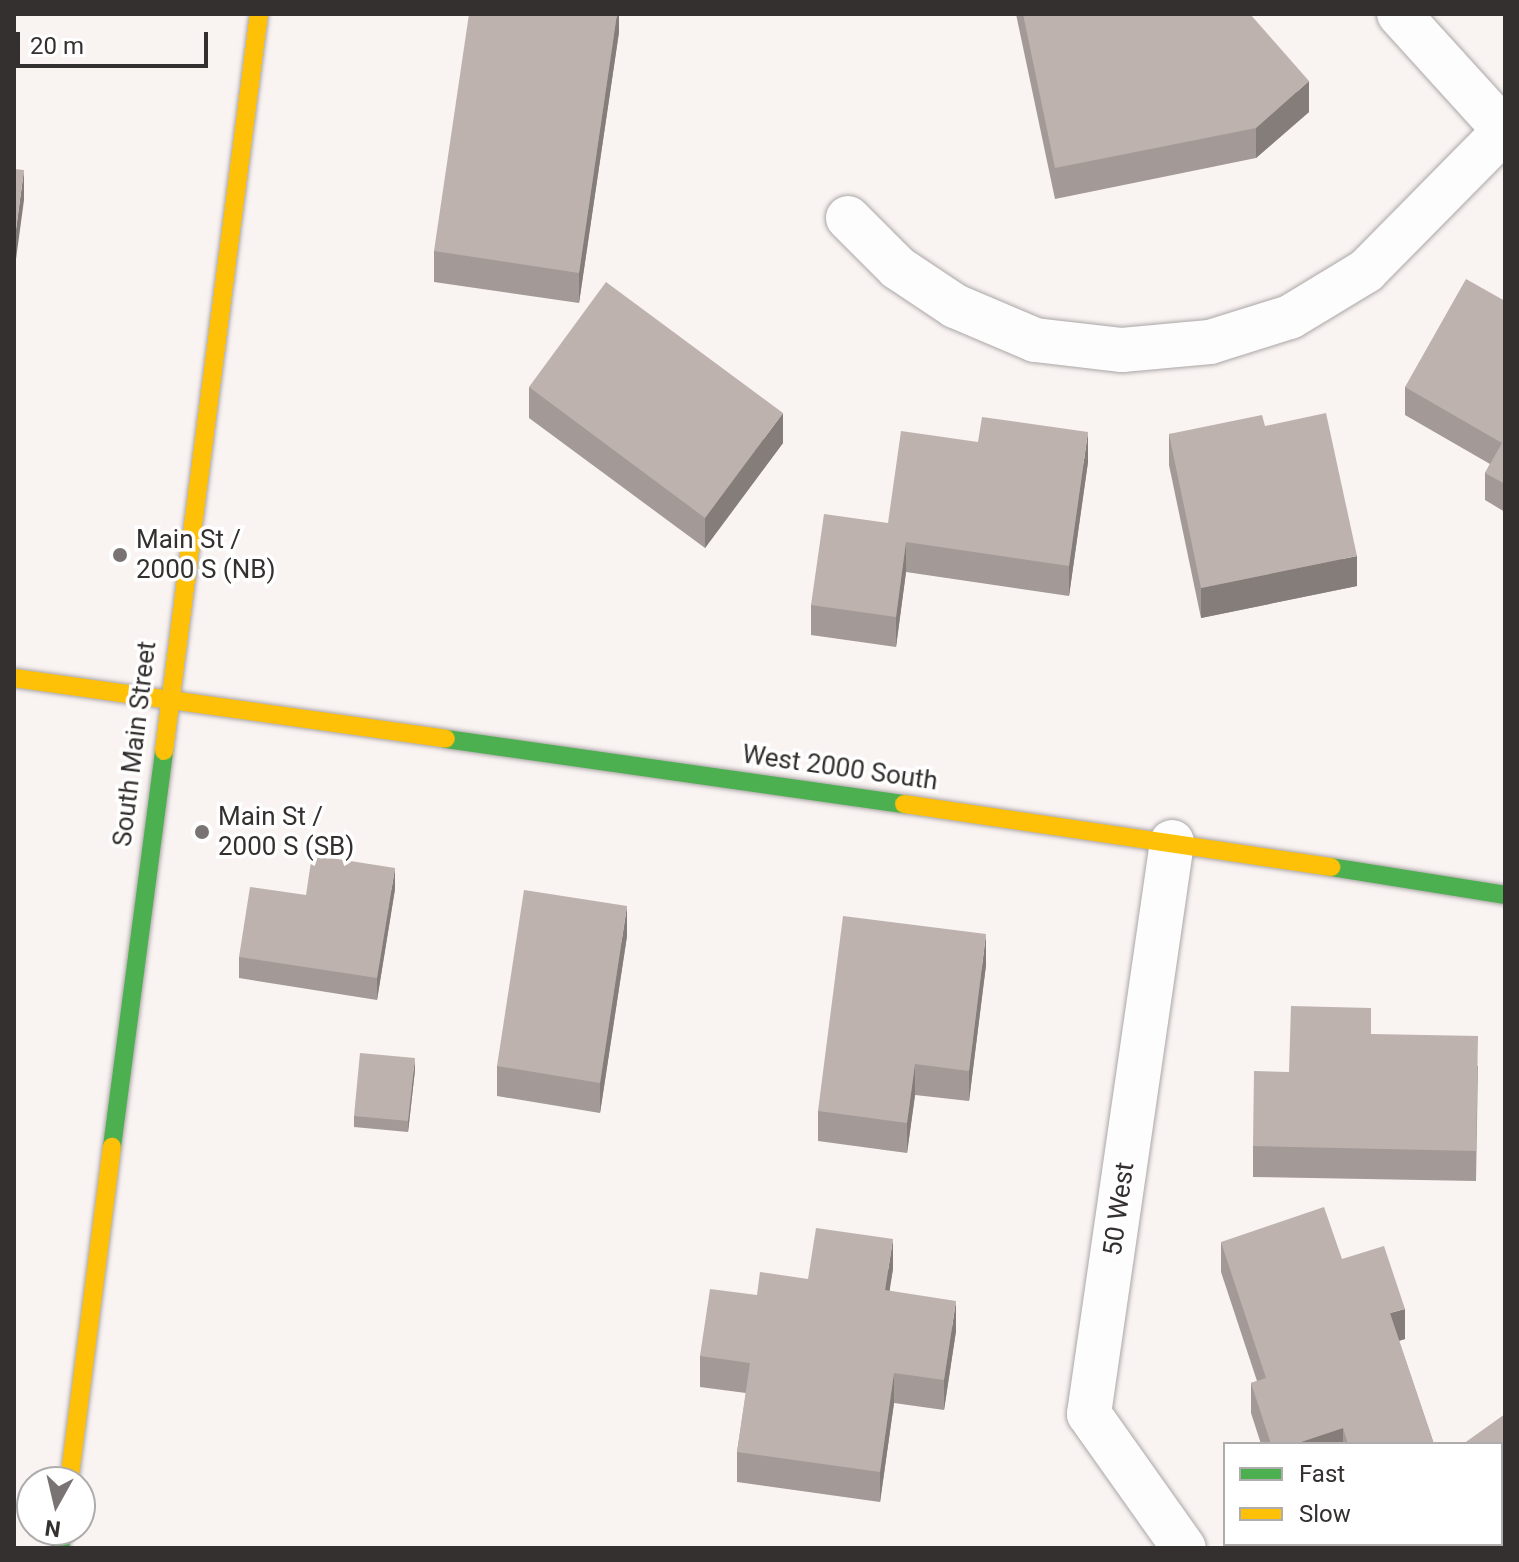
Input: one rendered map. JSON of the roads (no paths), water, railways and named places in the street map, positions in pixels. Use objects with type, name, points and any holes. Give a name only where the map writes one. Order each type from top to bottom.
[{"type":"street","name":"South Main Street","points":[[71,1466],[167,698],[259,14]]},
{"type":"street","points":[[848,218],[898,268],[955,306],[1035,340],[1122,350],[1210,342],[1290,317],[1366,271],[1505,130],[1399,14]]},
{"type":"street","name":"West 2000 South","points":[[14,678],[1172,842],[1505,895]]},
{"type":"street","name":"50 West","points":[[1172,842],[1089,1414],[1184,1548]]},
{"type":"place","name":"Main St / 2000 S (NB)","points":[[120,555]]},
{"type":"place","name":"Main St / 2000 S (SB)","points":[[202,832]]}]
